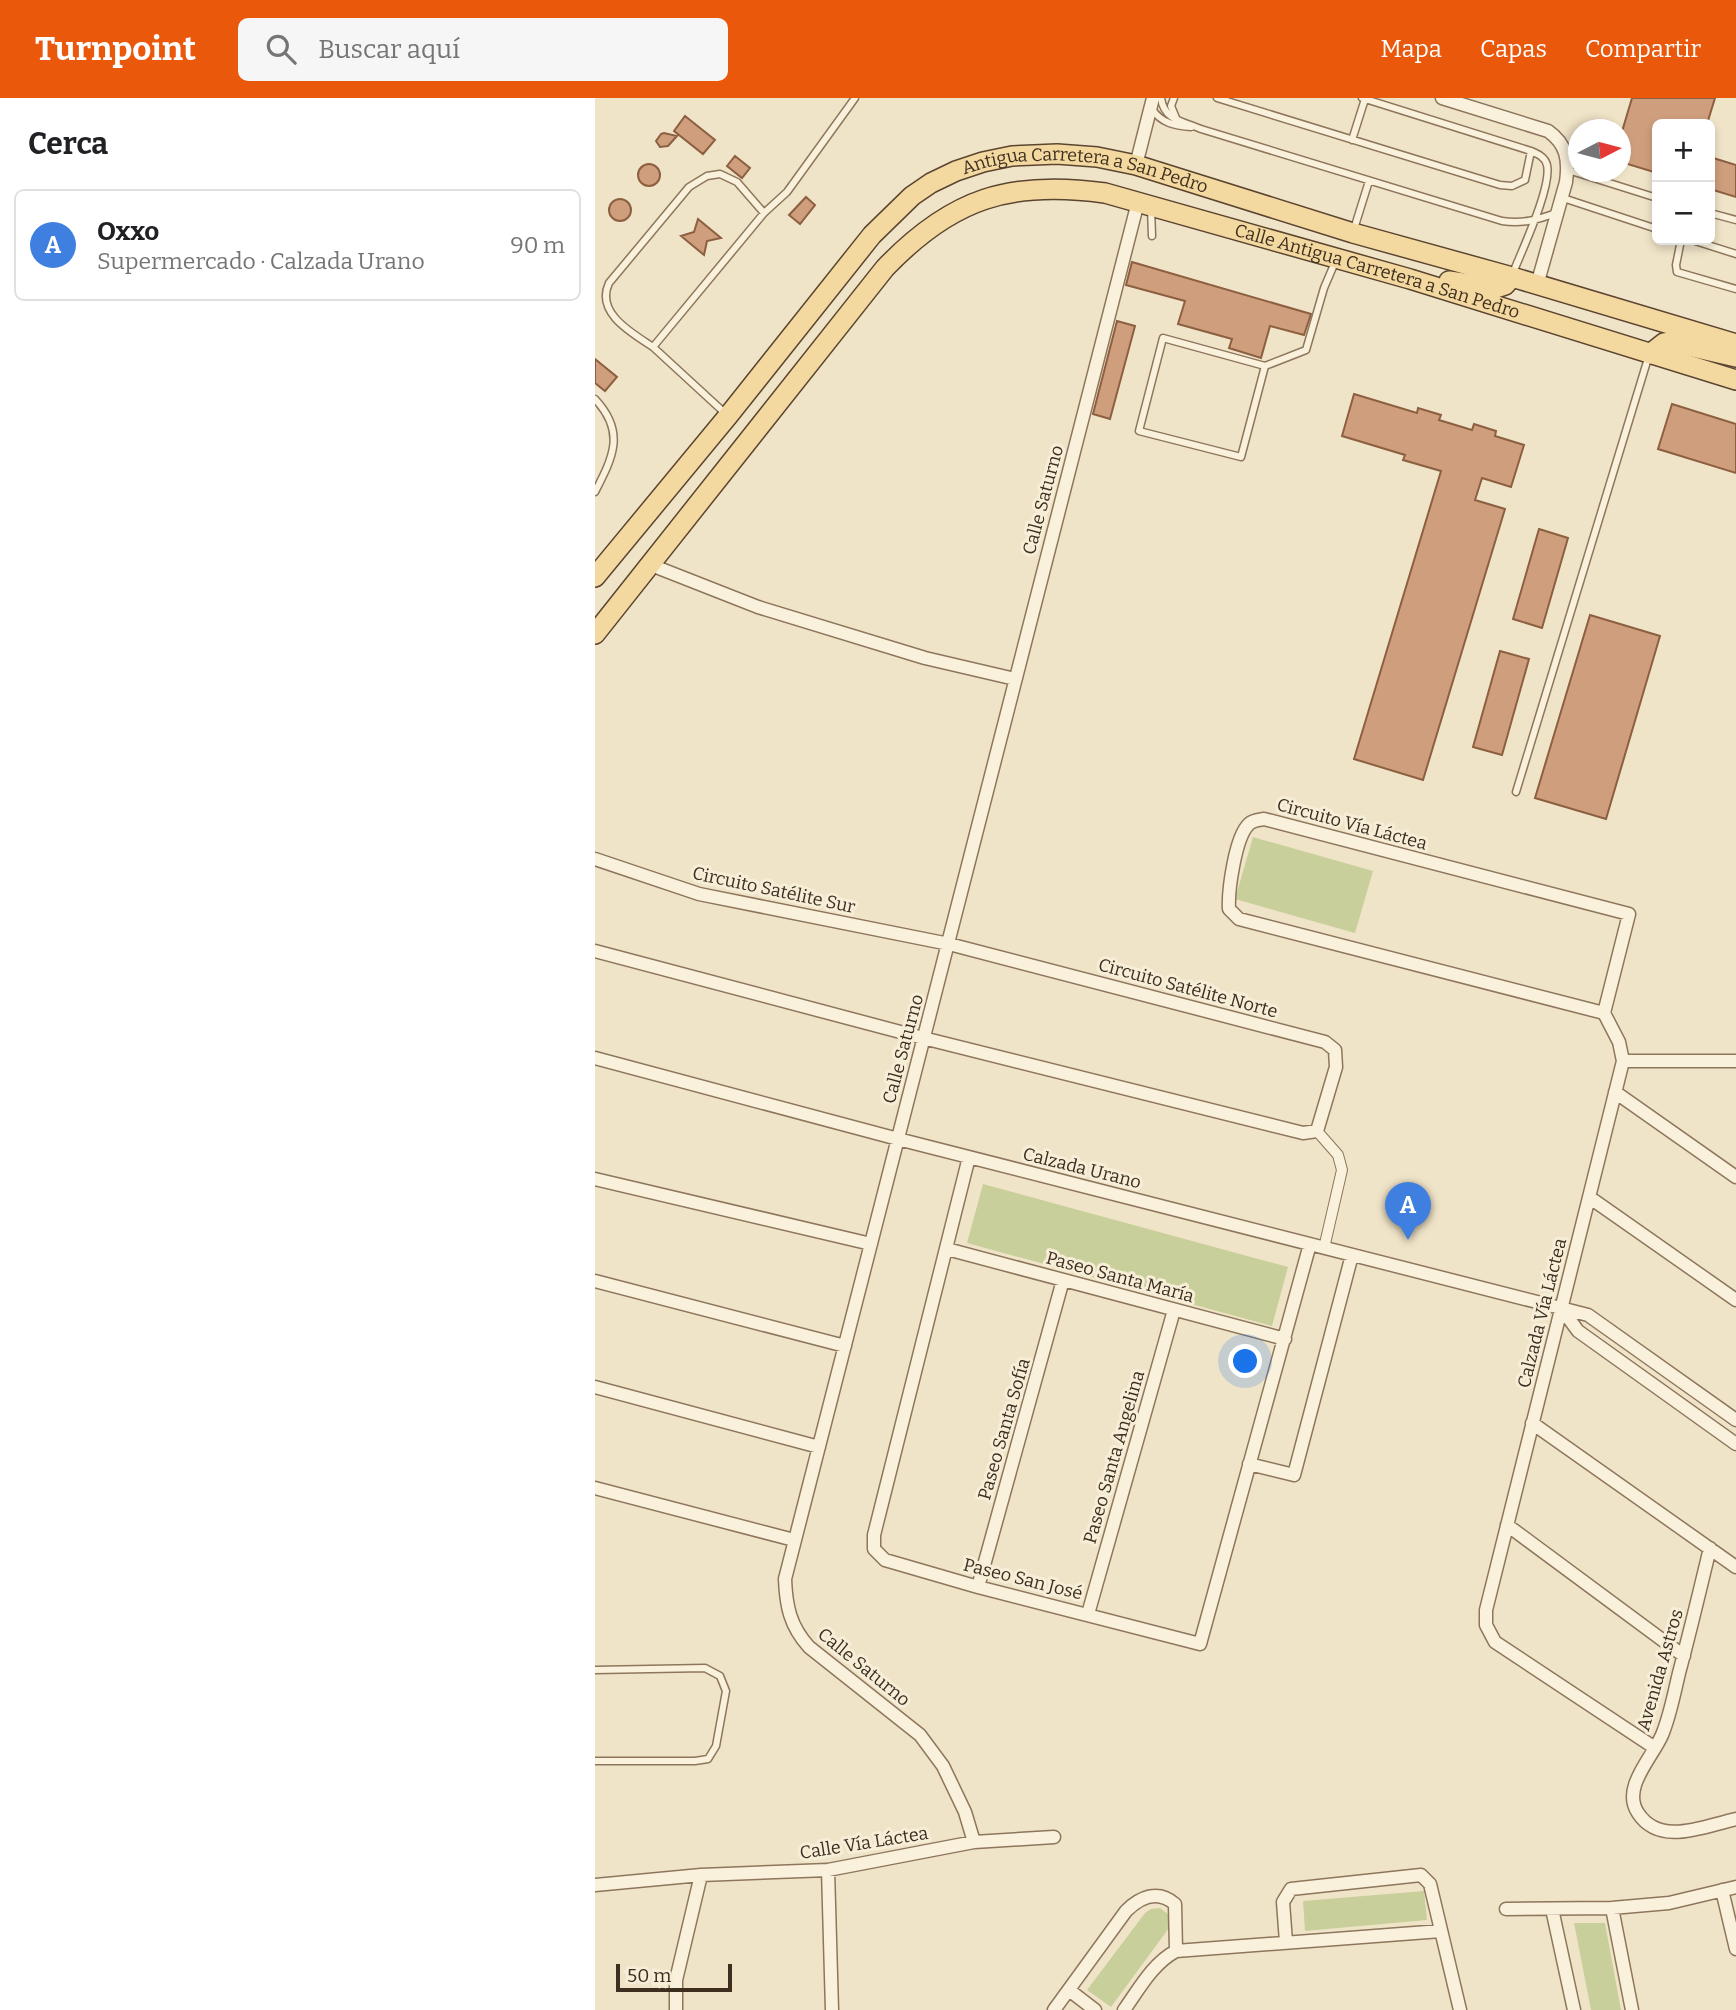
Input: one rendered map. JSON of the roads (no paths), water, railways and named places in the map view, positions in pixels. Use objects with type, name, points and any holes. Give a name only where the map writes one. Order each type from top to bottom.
[{"type":"main road","name":"Antigua Carretera a San Pedro","points":[[595,577],[872,235],[912,196],[932,183],[956,171],[1012,156],[1097,156],[1136,165],[1353,233],[1736,344]]},
{"type":"main road","name":"Calle Antigua Carretera a San Pedro","points":[[1016,191],[1066,187],[1105,193],[1410,279],[1736,380]]},
{"type":"main road","name":"Antigua Carretera a San Pedro","points":[[595,634],[892,261],[926,230],[953,213],[980,201],[1016,191]]},
{"type":"main road","points":[[1410,279],[1438,279],[1496,288],[1505,285],[1512,277]]},
{"type":"main road","points":[[1650,354],[1664,343],[1671,342],[1736,357]]},
{"type":"street","points":[[1442,98],[1549,131],[1562,143],[1568,170],[1563,198],[1537,285]]},
{"type":"street","points":[[1136,165],[1152,103]]},
{"type":"street","name":"Calle Saturno","points":[[974,1842],[965,1812],[943,1766],[920,1735],[809,1647],[797,1634],[789,1616],[785,1579],[923,1038],[950,944],[1015,679],[1145,204]]},
{"type":"street","points":[[651,565],[770,611],[925,658],[1015,679]]},
{"type":"street","name":"Circuito Vía Láctea","points":[[1264,819],[1629,915],[1604,1013],[1239,919],[1229,909],[1228,894],[1242,832],[1251,822],[1264,819]]},
{"type":"street","name":"Circuito Satélite Sur","points":[[595,859],[699,894],[950,944]]},
{"type":"street","name":"Circuito Satélite Norte","points":[[950,944],[1325,1042],[1335,1050],[1336,1067],[1317,1131]]},
{"type":"street","points":[[595,951],[923,1038],[1303,1133],[1317,1131],[1338,1155],[1342,1170],[1324,1248]]},
{"type":"street","points":[[1604,1013],[1619,1042],[1623,1061],[1736,1061]]},
{"type":"street","name":"Calzada Urano","points":[[595,1058],[898,1139],[1588,1315],[1736,1420]]},
{"type":"street","name":"Calzada Vía Láctea","points":[[1623,1061],[1486,1609],[1486,1625],[1495,1642],[1655,1748]]},
{"type":"street","points":[[1615,1092],[1736,1177]]},
{"type":"street","name":"Paseo San José","points":[[969,1157],[874,1535],[874,1549],[885,1560],[978,1587],[1200,1644],[1310,1244]]},
{"type":"street","points":[[595,1178],[871,1244]]},
{"type":"street","points":[[1589,1197],[1736,1300]]},
{"type":"street","name":"Paseo Santa María","points":[[947,1249],[1285,1339]]},
{"type":"street","points":[[1249,1464],[1294,1475],[1352,1255]]},
{"type":"street","name":"Paseo Santa Sofía","points":[[978,1587],[1063,1280]]},
{"type":"street","points":[[595,1281],[845,1346]]},
{"type":"street","points":[[1561,1308],[1578,1331],[1736,1444]]},
{"type":"street","name":"Paseo Santa Angelina","points":[[1088,1614],[1174,1310]]},
{"type":"street","points":[[595,1387],[819,1447]]},
{"type":"street","points":[[1532,1423],[1736,1567]]},
{"type":"street","points":[[595,1488],[794,1540]]},
{"type":"street","points":[[1507,1525],[1684,1656]]},
{"type":"street","name":"Avenida Astros","points":[[1710,1548],[1663,1733],[1635,1783],[1632,1794],[1639,1815],[1660,1832],[1671,1833],[1736,1819]]},
{"type":"street","name":"Calle Vía Láctea","points":[[595,1885],[701,1875],[828,1870],[974,1842],[1054,1837]]},
{"type":"street","points":[[828,1870],[832,2010]]},
{"type":"street","points":[[676,2010],[675,1980],[701,1875]]},
{"type":"street","points":[[1286,1942],[1283,1902],[1291,1889],[1422,1875],[1430,1884],[1460,2010]]},
{"type":"street","points":[[1506,1909],[1612,1908],[1669,1903],[1736,1887]]},
{"type":"street","points":[[1722,1890],[1736,1949]]},
{"type":"street","points":[[1054,2010],[1126,1912],[1135,1902],[1145,1897],[1157,1895],[1168,1898],[1175,1904],[1176,1951]]},
{"type":"street","points":[[1612,1908],[1632,2010]]},
{"type":"street","points":[[1552,1909],[1574,2010]]},
{"type":"street","points":[[1124,2010],[1146,1978],[1165,1957],[1176,1951],[1441,1931]]},
{"type":"street","points":[[1069,1990],[1095,2010]]},
{"type":"lane","points":[[653,347],[764,213],[787,192],[855,98]]},
{"type":"lane","points":[[1161,98],[1165,112],[1201,129]]},
{"type":"lane","points":[[1174,98],[1171,106],[1176,118]]},
{"type":"lane","points":[[1217,98],[1500,185],[1512,186],[1525,180],[1531,151]]},
{"type":"lane","points":[[1352,140],[1363,98],[1539,155],[1547,166],[1544,190],[1512,277]]},
{"type":"lane","points":[[1152,103],[1160,119],[1167,122],[1201,129],[1502,221],[1533,221],[1559,212]]},
{"type":"lane","points":[[728,416],[653,347],[614,318],[607,307],[605,290],[689,187],[707,176],[720,174],[737,182],[764,213]]},
{"type":"lane","points":[[1353,233],[1369,181]]},
{"type":"lane","points":[[1606,182],[1652,196]]},
{"type":"lane","points":[[1563,198],[1652,227]]},
{"type":"lane","points":[[1145,204],[1152,236]]},
{"type":"lane","points":[[1715,214],[1736,220]]},
{"type":"lane","points":[[1680,245],[1675,265],[1677,272],[1736,289]]},
{"type":"lane","points":[[1708,245],[1736,254]]},
{"type":"lane","points":[[1265,366],[1241,457],[1139,431],[1163,338],[1265,366],[1306,351],[1324,288],[1337,258]]},
{"type":"lane","points":[[1516,792],[1650,354]]},
{"type":"lane","points":[[595,399],[608,414],[614,439],[611,457],[595,492]]},
{"type":"lane","points":[[595,1670],[705,1668],[720,1676],[726,1691],[716,1746],[708,1759],[595,1761]]},
{"type":"place","name":"Oxxo","points":[[1408,1240]]}]
